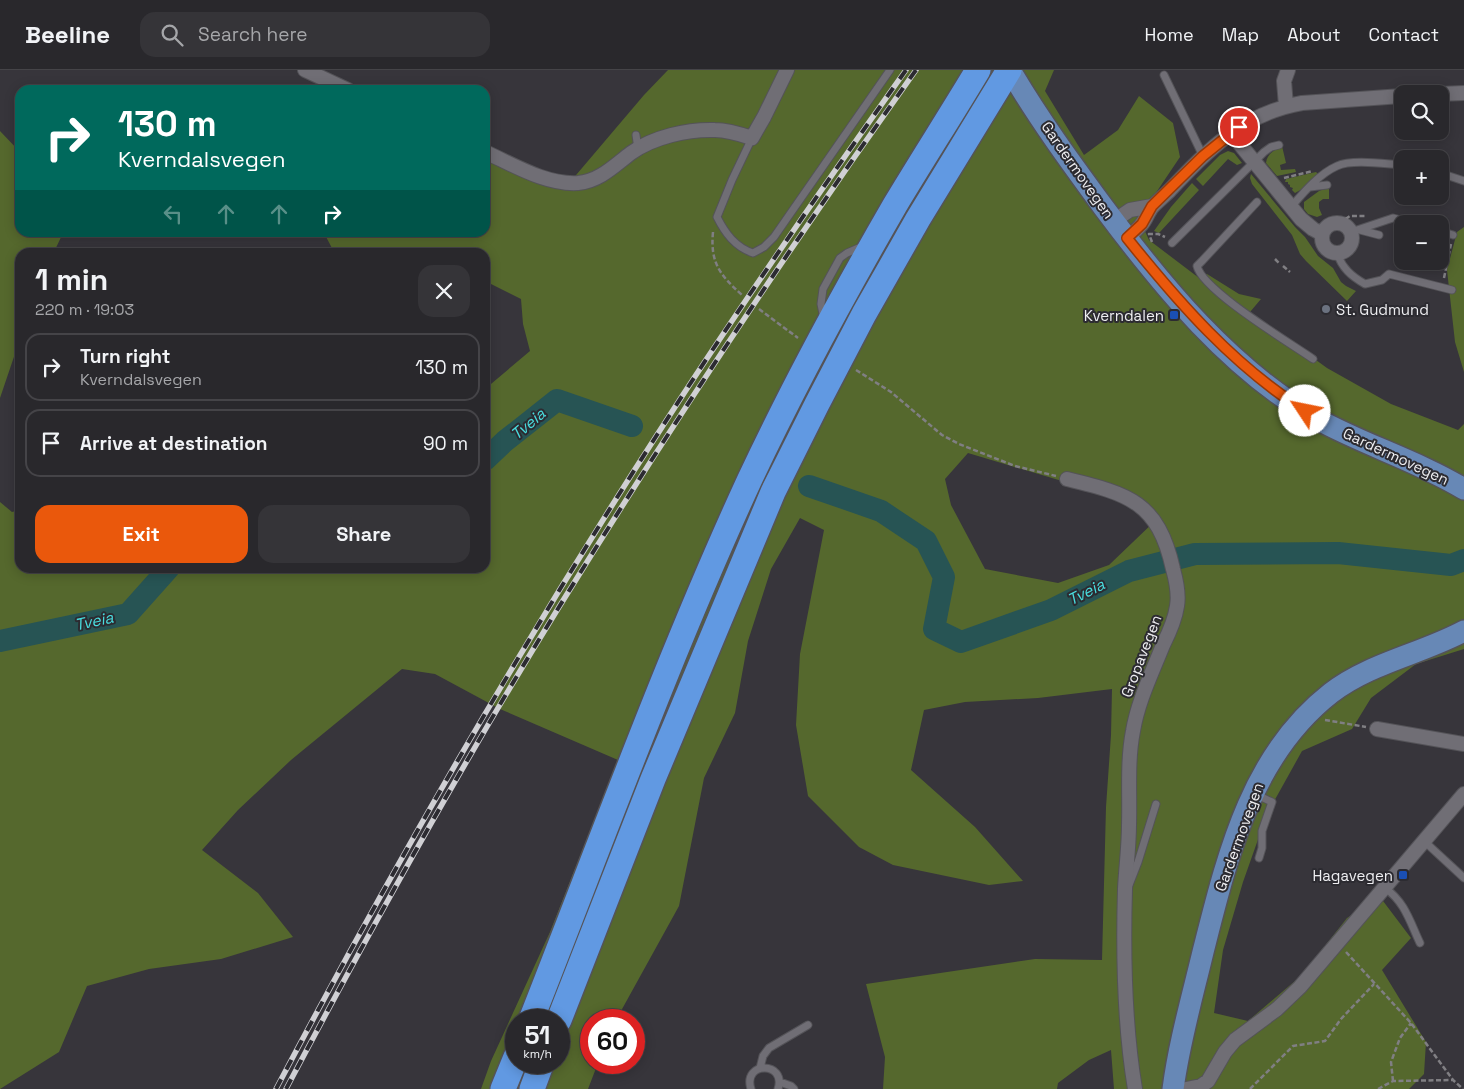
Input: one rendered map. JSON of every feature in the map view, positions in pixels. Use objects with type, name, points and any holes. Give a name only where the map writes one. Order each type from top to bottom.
[{"type":"highway","points":[[535,1009],[631,762],[706,579],[754,472],[792,392],[874,241],[978,70]]},
{"type":"highway","points":[[563,1009],[657,770],[773,492],[869,305],[918,219],[1010,70]]},
{"type":"highway","points":[[504,1089],[509,1074]]},
{"type":"highway","points":[[532,1089],[538,1074]]},
{"type":"main road","name":"Gardermovegen","points":[[1010,70],[1034,109],[1127,238],[1159,278],[1230,354],[1263,382],[1317,419],[1464,488]]},
{"type":"main road","name":"Gardermovegen","points":[[1180,1089],[1186,1018],[1217,899],[1253,793],[1276,751],[1309,712],[1349,682],[1385,664],[1464,631]]},
{"type":"street","points":[[305,70],[337,85]]},
{"type":"street","points":[[490,154],[544,178],[577,183],[597,177],[611,170],[637,142],[698,131],[716,130],[752,138],[787,70]]},
{"type":"street","points":[[1284,71],[1286,106]]},
{"type":"street","points":[[1449,94],[1464,93]]},
{"type":"street","points":[[1127,238],[1142,224],[1152,206],[1203,156],[1230,132],[1248,121],[1286,106],[1319,101],[1394,96]]},
{"type":"street","points":[[1230,132],[1291,207],[1312,229],[1322,234]]},
{"type":"street","points":[[1114,221],[1130,210],[1152,206]]},
{"type":"street","points":[[1338,223],[1356,231],[1350,246],[1342,252],[1333,253],[1325,248],[1322,234],[1328,226],[1338,223]]},
{"type":"street","name":"Gropavegen","points":[[1067,479],[1125,495],[1137,503],[1157,523],[1174,569],[1177,606],[1174,621],[1142,696],[1133,729],[1128,775],[1129,826],[1125,890],[1125,1006],[1135,1089]]},
{"type":"street","points":[[1377,729],[1464,744]]},
{"type":"street","points":[[1180,1089],[1201,1086],[1208,1081],[1225,1052],[1235,1040],[1280,1006],[1300,987],[1464,794]]},
{"type":"lane","points":[[752,138],[717,217],[724,229],[740,248],[753,253],[764,247],[774,237],[890,70]]},
{"type":"lane","points":[[1164,75],[1203,156]]},
{"type":"lane","points":[[1172,243],[1254,162],[1271,147],[1279,145]]},
{"type":"lane","points":[[1291,207],[1329,170],[1338,165],[1348,163],[1394,165]]},
{"type":"lane","points":[[1449,176],[1464,181]]},
{"type":"lane","points":[[1310,187],[1327,185]]},
{"type":"lane","points":[[1257,202],[1197,266],[1198,272],[1222,295],[1313,359]]},
{"type":"lane","points":[[1356,231],[1394,218]]},
{"type":"lane","points":[[1356,231],[1379,234]]},
{"type":"lane","points":[[1449,234],[1453,235]]},
{"type":"lane","points":[[1337,253],[1341,263],[1351,276],[1364,284],[1382,280],[1389,274],[1452,290]]},
{"type":"lane","points":[[1253,793],[1272,802],[1262,831],[1262,848],[1259,858]]},
{"type":"lane","points":[[1125,890],[1131,883],[1156,804]]},
{"type":"lane","points":[[1424,841],[1464,878]]},
{"type":"lane","points":[[1385,888],[1403,906],[1420,943]]},
{"type":"lane","points":[[760,1068],[763,1056],[769,1048],[808,1025]]},
{"type":"lane","points":[[751,1089],[750,1079],[752,1074],[760,1068],[776,1072],[779,1085],[791,1086],[794,1089]]},
{"type":"path","points":[[1272,183],[1283,178],[1316,170],[1329,170]]},
{"type":"path","points":[[1338,223],[1350,216],[1368,216],[1381,221]]},
{"type":"path","points":[[717,217],[712,240],[714,256],[724,279],[742,295]]},
{"type":"path","points":[[1152,243],[1149,234],[1158,234],[1172,243]]},
{"type":"path","points":[[1442,287],[1453,235]]},
{"type":"path","points":[[1274,259],[1290,272]]},
{"type":"path","points":[[759,309],[798,338]]},
{"type":"path","points":[[854,369],[891,392],[935,430],[959,444],[1015,466],[1067,479]]},
{"type":"path","points":[[1329,714],[1321,720],[1377,729]]},
{"type":"path","points":[[1338,943],[1411,1023],[1453,1080],[1463,1089]]},
{"type":"path","points":[[1250,1089],[1293,1046],[1325,1041],[1341,1019],[1374,984]]},
{"type":"path","points":[[1393,1081],[1391,1062],[1400,1038],[1411,1023]]},
{"type":"path","points":[[1378,1089],[1393,1081],[1453,1080]]},
{"type":"green space","points":[[668,70],[1054,70],[1045,91],[1084,155],[1118,130],[1139,96],[1173,123],[1180,157],[1139,218],[1149,240],[1207,284],[1238,304],[1205,275],[1207,274],[1239,294],[1261,299],[1250,312],[1327,368],[1391,404],[1458,430],[1464,424],[1464,649],[1416,664],[1371,698],[1352,729],[1302,751],[1267,814],[1243,882],[1223,950],[1214,1013],[1248,1021],[1302,975],[1347,918],[1380,897],[1411,938],[1382,970],[1426,1042],[1424,1074],[1409,1089],[1114,1089],[1111,1050],[1089,1060],[1058,1083],[1057,1089],[883,1089],[885,1057],[866,984],[1035,959],[1102,960],[1106,807],[1112,689],[1038,698],[965,702],[924,710],[911,770],[975,827],[1023,881],[989,885],[893,865],[859,847],[808,796],[796,725],[800,654],[824,530],[800,518],[771,569],[748,641],[735,713],[704,778],[679,906],[622,1009],[580,1009],[580,1074],[594,1074],[588,1089],[481,1089],[505,1030],[505,1074],[570,1074],[570,1009],[515,1009],[550,932],[618,760],[500,709],[435,674],[402,669],[291,760],[238,810],[202,850],[258,893],[293,937],[221,959],[149,969],[87,986],[59,1052],[0,1089],[0,502],[12,512],[15,511],[15,573],[490,573],[490,385],[530,351],[523,324],[521,299],[490,284],[490,248],[332,248],[326,237],[490,237],[490,158],[571,181],[644,95]],"holes":[[[968,453],[1062,481],[1133,498],[1157,519],[1109,565],[1058,583],[985,569],[951,505],[945,479]]]},
{"type":"green space","points":[[0,131],[15,147],[15,237],[61,237],[56,248],[15,248],[15,354],[0,398]]},
{"type":"green space","points":[[1282,146],[1286,163],[1280,165],[1281,170],[1295,169],[1296,172],[1277,176],[1266,163],[1269,155]]},
{"type":"green space","points":[[1228,151],[1234,153],[1242,163],[1237,165],[1228,159],[1203,186],[1196,179],[1220,155]]},
{"type":"green space","points":[[1316,172],[1318,174],[1304,188],[1295,193],[1288,182],[1285,182],[1286,179]]},
{"type":"green space","points":[[1251,174],[1305,237],[1318,256],[1333,268],[1341,282],[1356,291],[1347,301],[1300,254],[1292,235],[1252,184]]},
{"type":"green space","points":[[1192,183],[1199,190],[1159,233],[1154,231],[1171,207]]},
{"type":"green space","points":[[1329,187],[1329,199],[1323,199],[1319,202],[1322,215],[1317,217],[1308,214],[1304,209],[1304,202],[1319,191]]},
{"type":"green space","points":[[1464,227],[1464,372],[1455,342],[1447,270],[1449,270],[1449,262],[1457,232]]},
{"type":"waterway","name":"Tveia","points":[[490,455],[557,400],[632,426]]},
{"type":"waterway","name":"Tveia","points":[[809,486],[881,511],[926,541],[944,577],[934,629],[961,642],[1051,610],[1129,571],[1195,554],[1338,553],[1451,565],[1464,560]]},
{"type":"waterway","name":"Tveia","points":[[0,641],[128,614],[165,573]]},
{"type":"railway","points":[[276,1089],[365,923],[458,759],[604,517],[716,345],[906,70]]},
{"type":"railway","points":[[286,1089],[418,846],[559,607],[645,470],[733,336],[823,202],[916,70]]},
{"type":"place","name":"St. Gudmund","points":[[1326,309]]},
{"type":"place","name":"Kverndalen","points":[[1174,315]]},
{"type":"place","name":"Hagavegen","points":[[1403,875]]},
{"type":"route","points":[[1239,127],[1216,144],[1152,206],[1142,224],[1127,238],[1171,292],[1230,354],[1263,382],[1305,411]]}]
